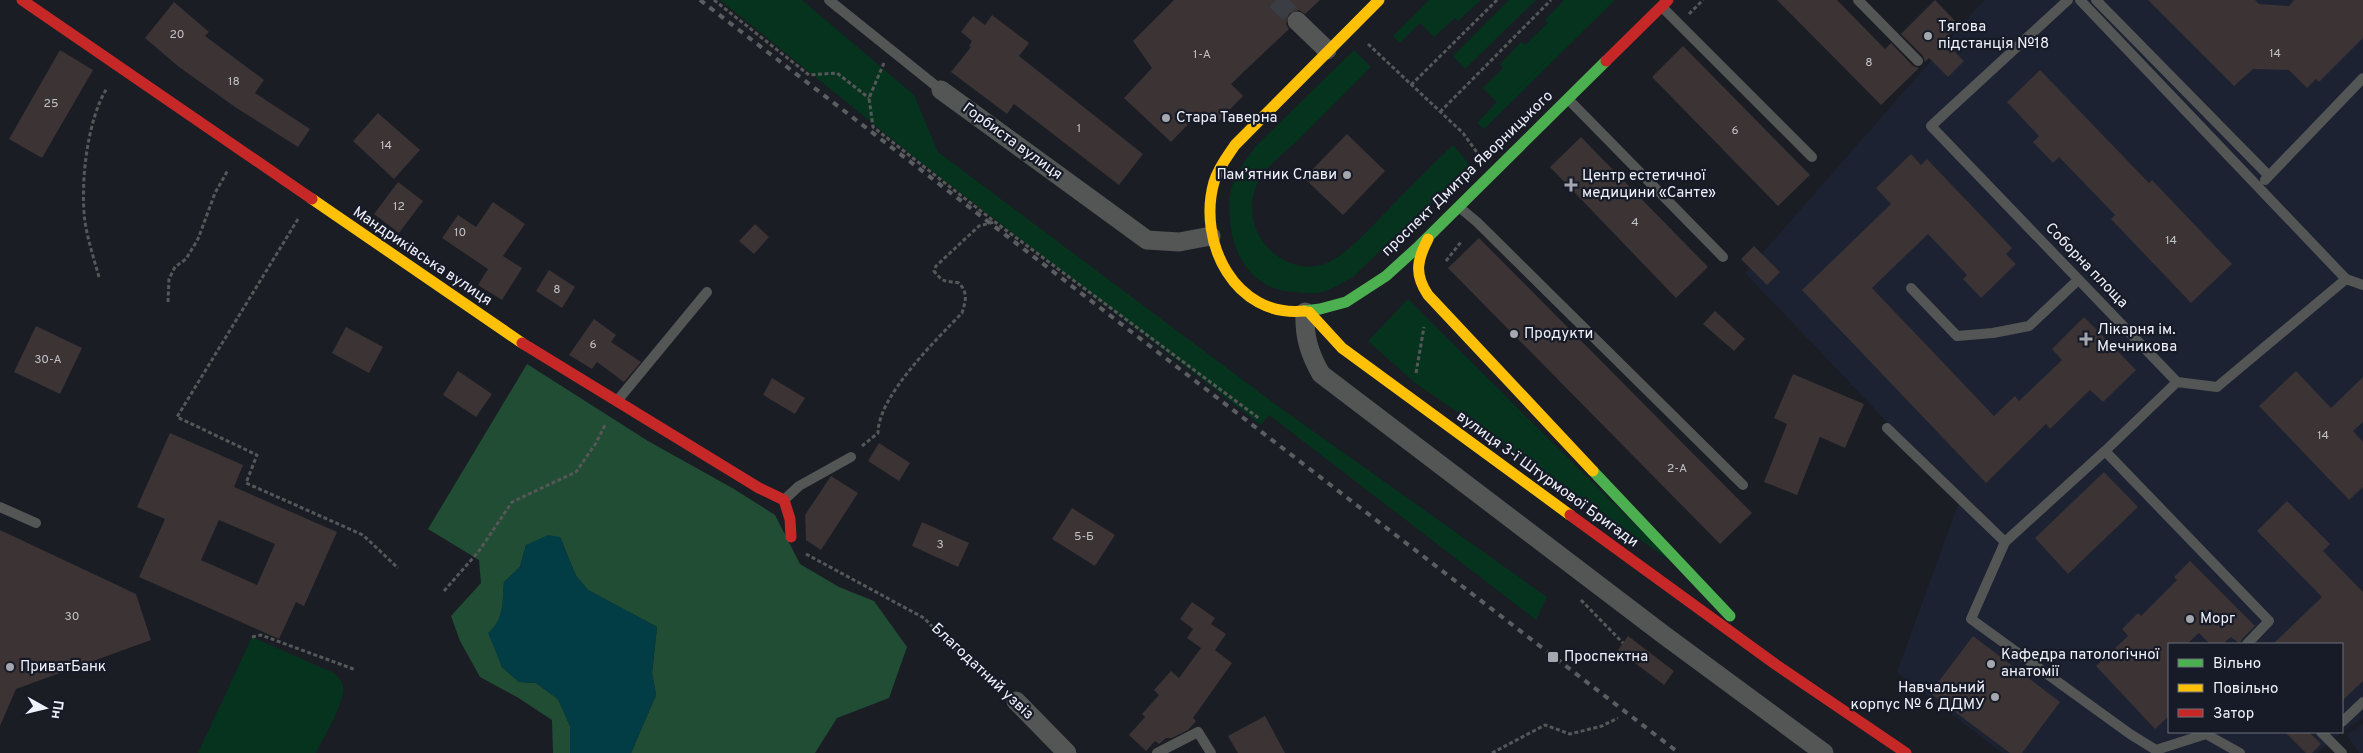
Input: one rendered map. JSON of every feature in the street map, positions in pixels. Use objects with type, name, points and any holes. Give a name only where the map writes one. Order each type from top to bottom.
[{"type":"main road","name":"Мандриківська вулиця","points":[[22,0],[548,361],[759,488],[784,500]]},
{"type":"main road","name":"проспект Дмитра Яворницького","points":[[1379,0],[1235,145],[1222,165],[1213,187],[1210,212],[1211,236],[1225,272],[1237,290],[1266,307],[1292,313],[1307,312],[1348,301],[1401,262],[1431,235],[1458,206],[1665,3]]},
{"type":"main road","name":"вулиця 3-ї Штурмової Бригади","points":[[1431,235],[1419,258],[1416,271],[1419,284],[1428,296],[1775,664]]},
{"type":"main road","name":"вулиця 3-ї Штурмової Бригади","points":[[1307,312],[1342,348],[1775,664],[1906,753]]},
{"type":"main road","points":[[784,500],[790,519],[791,537]]},
{"type":"street","points":[[1297,21],[1328,50]]},
{"type":"street","name":"Горбиста вулиця","points":[[941,90],[1147,240],[1179,242],[1211,236]]},
{"type":"street","points":[[1307,312],[1306,343],[1312,359],[1321,374],[1664,635],[1824,753]]},
{"type":"street","name":"Благодатний узвіз","points":[[1016,702],[1067,753]]},
{"type":"lane","name":"Горбиста вулиця","points":[[829,0],[941,90]]},
{"type":"lane","points":[[1858,0],[1918,61]]},
{"type":"lane","name":"Соборна площа","points":[[2068,0],[1931,126],[2177,382]]},
{"type":"lane","points":[[2080,0],[2346,279],[2363,285]]},
{"type":"lane","points":[[2096,0],[2269,176]]},
{"type":"lane","points":[[1665,3],[1812,156]]},
{"type":"lane","points":[[2259,186],[2363,78]]},
{"type":"lane","points":[[1567,98],[1723,257]]},
{"type":"lane","points":[[1458,206],[1477,222],[1743,486]]},
{"type":"lane","points":[[2240,753],[2206,734],[2156,750],[2130,734],[1971,619],[2005,542],[2177,382],[2217,387],[2346,279]]},
{"type":"lane","points":[[1911,288],[1957,336],[1993,333],[2029,326],[2078,280]]},
{"type":"lane","points":[[616,402],[707,292]]},
{"type":"lane","points":[[1887,428],[2005,542]]},
{"type":"lane","points":[[2105,451],[2269,621],[2248,643]]},
{"type":"lane","points":[[784,500],[799,486],[850,457]]},
{"type":"lane","points":[[0,507],[36,523]]},
{"type":"lane","points":[[2343,721],[2363,702]]},
{"type":"lane","points":[[1157,753],[1198,732],[1211,753]]},
{"type":"lane","points":[[2326,733],[2342,753]]},
{"type":"path","points":[[714,0],[809,75],[837,73],[869,98]]},
{"type":"path","points":[[1411,85],[1497,0]]},
{"type":"path","points":[[1440,112],[1550,0]]},
{"type":"path","points":[[1363,38],[1463,133],[1483,160]]},
{"type":"path","points":[[890,49],[869,98],[873,127],[995,222],[1260,419]]},
{"type":"path","points":[[99,277],[85,220],[85,168],[91,127],[102,95],[119,68]]},
{"type":"path","points":[[168,302],[169,279],[175,267],[186,259],[198,239],[215,193],[239,150]]},
{"type":"path","points":[[310,199],[177,418],[257,455],[246,483],[363,535],[398,568]]},
{"type":"path","points":[[850,457],[878,432],[878,422],[900,381],[962,312],[966,300],[965,289],[959,283],[945,282],[939,278],[934,271],[936,266],[979,226],[995,222]]},
{"type":"path","points":[[1414,382],[1424,326]]},
{"type":"path","points":[[444,590],[479,551],[512,502],[576,472],[596,443],[616,402]]},
{"type":"path","name":"Благодатний узвіз","points":[[791,537],[804,553],[924,618],[958,654],[985,670],[1016,702]]},
{"type":"path","points":[[252,636],[261,635],[356,670]]},
{"type":"path","points":[[1492,753],[1546,726],[1570,734],[1602,726],[1618,718]]},
{"type":"shaded area","name":"Лікарня ім. Мечникова","points":[[1984,0],[2363,0],[2363,718],[2343,731],[2343,643],[2168,643],[2168,733],[2341,733],[2317,753],[2002,753],[1897,672],[1959,502],[1871,405],[1745,273]]},
{"type":"shaded area","points":[[548,535],[560,537],[576,576],[588,590],[657,627],[652,673],[656,695],[631,753],[570,753],[570,726],[558,699],[536,683],[519,682],[502,667],[488,633],[500,616],[504,582],[520,567],[526,545]]},
{"type":"shaded area","points":[[2363,724],[2363,753],[2359,753],[2347,735]]},
{"type":"green space","points":[[720,0],[802,0],[914,95],[938,152],[1275,404],[1547,597],[1536,620],[1269,415],[1261,425],[918,160]]},
{"type":"green space","points":[[1429,0],[1481,0],[1458,21],[1455,18],[1434,37],[1420,23],[1400,43],[1393,36]]},
{"type":"green space","points":[[1509,0],[1536,0],[1465,69],[1453,56]]},
{"type":"green space","points":[[1564,0],[1615,0],[1484,129],[1477,123],[1497,102],[1483,88],[1503,68],[1500,64],[1521,42],[1525,45],[1548,23],[1545,20]]},
{"type":"green space","points":[[1354,50],[1371,67],[1271,165],[1259,180],[1255,190],[1252,211],[1257,231],[1268,248],[1282,259],[1294,264],[1308,267],[1322,265],[1336,258],[1356,242],[1453,145],[1470,165],[1353,277],[1319,293],[1283,291],[1262,282],[1253,275],[1240,257],[1232,234],[1229,207],[1230,194],[1241,167],[1256,146]]},
{"type":"green space","points":[[1408,299],[1675,564],[1414,382],[1368,341]]},
{"type":"green space","points":[[527,364],[648,441],[734,489],[775,515],[800,564],[839,587],[874,601],[907,647],[889,698],[837,718],[815,753],[631,753],[656,695],[652,673],[657,627],[588,590],[576,576],[560,537],[526,545],[520,567],[504,582],[500,616],[498,622],[489,633],[502,667],[519,682],[536,683],[558,699],[570,726],[570,753],[553,753],[552,720],[517,697],[480,677],[460,641],[451,616],[481,583],[479,560],[428,529]]},
{"type":"green space","points":[[252,637],[334,673],[342,682],[343,693],[341,701],[316,753],[198,753]]},
{"type":"building","points":[[1174,0],[1320,0],[1305,14],[1299,10],[1289,14],[1286,24],[1289,29],[1231,84],[1243,96],[1217,123],[1204,111],[1201,115],[1199,113],[1171,142],[1124,98],[1152,68],[1133,41]]},
{"type":"building","points":[[1777,0],[1837,0],[1885,49],[1891,43],[1913,66],[1919,68],[1881,105]]},
{"type":"building","name":"Тягова пiдстанцiя №18","points":[[1935,0],[1959,25],[1943,40],[1964,61],[1948,77],[1929,58],[1925,62],[1923,56],[1901,34]]},
{"type":"building","points":[[2148,0],[2255,0],[2259,4],[2289,6],[2294,0],[2363,0],[2363,38],[2319,82],[2316,79],[2307,88],[2289,70],[2253,69],[2234,86]]},
{"type":"building","points":[[174,2],[209,32],[205,36],[264,80],[255,93],[310,129],[298,147],[235,107],[179,67],[145,38]]},
{"type":"building","points":[[992,15],[1029,43],[1019,56],[1143,154],[1119,185],[1014,104],[1007,114],[951,72],[971,47],[969,46],[972,41],[961,32],[973,16],[985,25]]},
{"type":"building","points":[[1683,46],[1810,175],[1778,206],[1652,77]]},
{"type":"building","points":[[60,50],[93,70],[42,158],[9,139]]},
{"type":"building","points":[[2040,70],[2149,183],[2152,180],[2232,264],[2191,303],[2111,219],[2115,215],[2059,157],[2053,163],[2033,142],[2039,136],[2007,102]]},
{"type":"building","points":[[378,113],[420,150],[394,179],[353,141]]},
{"type":"building","points":[[1347,134],[1385,171],[1343,215],[1304,178]]},
{"type":"building","points":[[1581,137],[1708,267],[1676,298],[1550,167]]},
{"type":"building","points":[[1911,154],[1921,165],[1927,159],[2012,248],[2006,254],[2016,264],[1981,298],[1963,279],[1967,275],[1928,234],[1872,288],[1994,416],[2015,396],[2019,401],[2062,360],[2052,349],[2084,317],[2136,370],[2103,402],[2090,390],[2050,429],[2046,424],[1986,483],[1802,290],[1891,204],[1876,188]]},
{"type":"building","points":[[398,182],[423,201],[399,233],[374,214]]},
{"type":"building","points":[[493,202],[525,224],[503,256],[522,268],[502,300],[478,285],[488,269],[442,238],[458,215],[476,227]]},
{"type":"building","points":[[755,224],[769,237],[754,254],[739,241]]},
{"type":"building","points":[[1479,238],[1752,513],[1720,544],[1448,268]]},
{"type":"building","points":[[1754,246],[1780,272],[1767,285],[1741,259]]},
{"type":"building","points":[[549,270],[575,287],[562,308],[536,291]]},
{"type":"building","points":[[1715,311],[1745,339],[1734,351],[1703,324]]},
{"type":"building","points":[[594,319],[616,335],[611,342],[641,362],[624,382],[597,362],[592,369],[569,355]]},
{"type":"building","points":[[36,326],[82,348],[60,394],[14,372]]},
{"type":"building","points":[[346,327],[383,347],[369,373],[332,353]]},
{"type":"building","points":[[458,371],[492,394],[476,417],[443,395]]},
{"type":"building","points":[[2296,371],[2331,408],[2363,377],[2363,422],[2353,431],[2363,442],[2363,487],[2349,500],[2259,406]]},
{"type":"building","points":[[1793,374],[1864,404],[1845,448],[1820,437],[1797,495],[1764,482],[1787,424],[1774,418]]},
{"type":"building","points":[[772,378],[805,398],[795,414],[763,395]]},
{"type":"building","points":[[170,433],[243,465],[234,487],[337,532],[304,606],[296,602],[279,639],[139,577],[165,519],[137,507]],"holes":[[[219,520],[275,544],[257,585],[201,560]]]},
{"type":"building","points":[[879,443],[910,463],[899,481],[868,461]]},
{"type":"building","points":[[2104,472],[2138,507],[2068,574],[2035,538]]},
{"type":"building","points":[[831,476],[858,493],[821,550],[806,540],[805,515]]},
{"type":"building","points":[[2287,501],[2330,544],[2323,551],[2363,592],[2363,681],[2343,700],[2343,643],[2274,643],[2322,597],[2257,531]]},
{"type":"building","points":[[1072,508],[1115,535],[1095,566],[1052,539]]},
{"type":"building","points":[[922,522],[969,543],[958,567],[912,546]]},
{"type":"building","points":[[0,530],[136,594],[151,640],[16,689],[0,726]]},
{"type":"building","name":"Морг","points":[[2190,561],[2255,626],[2240,643],[2231,637],[2224,643],[2209,643],[2199,633],[2188,643],[2168,643],[2168,717],[2155,729],[2096,666],[2128,636],[2122,629],[2138,613],[2141,616],[2177,580],[2174,577]]},
{"type":"building","points":[[1192,602],[1215,618],[1211,624],[1226,634],[1215,650],[1232,663],[1193,718],[1196,721],[1188,730],[1172,738],[1166,738],[1159,744],[1155,741],[1146,751],[1129,735],[1145,717],[1142,714],[1159,695],[1154,690],[1171,671],[1179,678],[1201,648],[1187,638],[1193,629],[1180,619]]},
{"type":"building","points":[[1628,636],[1674,671],[1664,685],[1618,650]]},
{"type":"building","name":"Навчальний корпус № 6 ДДМУ","points":[[1973,636],[2060,702],[2022,753],[2010,753],[1930,693]]},
{"type":"building","points":[[1265,716],[1285,753],[1238,753],[1228,736]]},
{"type":"building","points":[[2286,733],[2310,733],[2321,744],[2312,753],[2306,753]]},
{"type":"tunnel","points":[[1276,0],[1297,21]]},
{"type":"railway","points":[[700,0],[1679,753]]},
{"type":"traffic: fast","points":[[1304,311],[1346,302],[1386,276],[1419,246],[1606,61]]},
{"type":"traffic: fast","points":[[1593,471],[1730,616]]},
{"type":"traffic: slow","points":[[1304,311],[1280,310],[1258,302],[1241,289],[1227,272],[1217,251],[1211,228],[1210,205],[1214,182],[1220,167],[1235,145],[1379,0]]},
{"type":"traffic: slow","points":[[312,199],[522,343]]},
{"type":"traffic: slow","points":[[1428,239],[1419,260],[1419,274],[1428,295],[1593,471]]},
{"type":"traffic: slow","points":[[1309,312],[1342,348],[1570,515]]},
{"type":"traffic: jam","points":[[22,0],[312,199]]},
{"type":"traffic: jam","points":[[1606,61],[1668,0]]},
{"type":"traffic: jam","points":[[522,343],[759,488],[784,500],[790,519],[791,537]]},
{"type":"traffic: jam","points":[[1570,515],[1775,664],[1906,753]]},
{"type":"place","name":"Тягова пiдстанцiя №18","points":[[1928,36]]},
{"type":"place","name":"Стара Таверна","points":[[1166,118]]},
{"type":"place","name":"Пам’ятник Слави","points":[[1347,175]]},
{"type":"place","name":"Центр естетичної медицини «Санте»","points":[[1571,185]]},
{"type":"place","name":"Продукти","points":[[1514,334]]},
{"type":"place","name":"Лікарня ім. Мечникова","points":[[2086,339]]},
{"type":"place","name":"Морг","points":[[2190,619]]},
{"type":"place","name":"Проспектна","points":[[1553,657]]},
{"type":"place","name":"Кафедра патологічної анатомії","points":[[1991,664]]},
{"type":"place","name":"ПриватБанк","points":[[10,667]]},
{"type":"place","name":"Навчальний корпус № 6 ДДМУ","points":[[1995,697]]}]
